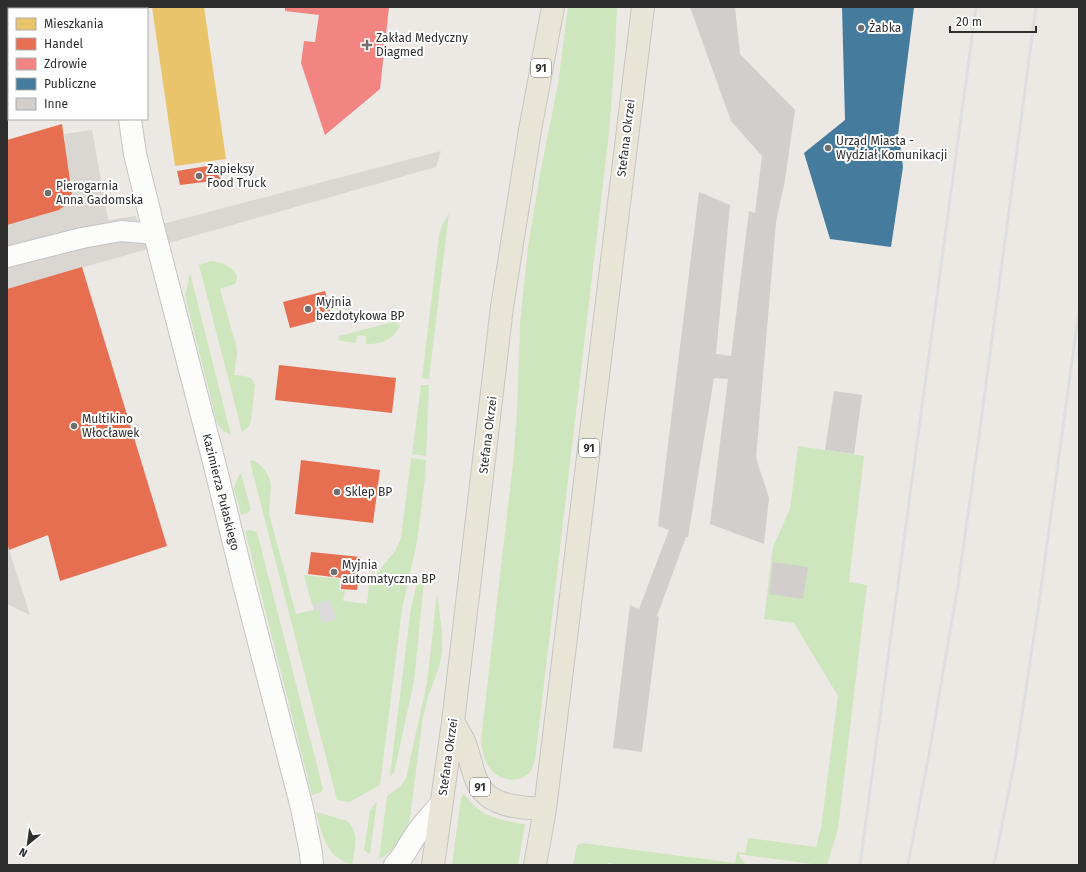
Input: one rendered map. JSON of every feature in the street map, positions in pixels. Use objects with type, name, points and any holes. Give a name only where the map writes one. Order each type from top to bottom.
[{"type":"main road","name":"Stefana Okrzei","points":[[433,865],[453,722],[502,307],[530,130],[552,7]]},
{"type":"main road","name":"Stefana Okrzei","points":[[535,865],[545,809],[643,7]]},
{"type":"main road","name":"91","points":[[453,722],[465,744],[477,783],[483,791],[498,802],[509,805],[545,809]]},
{"type":"street","name":"Kazimierza Pułaskiego","points":[[130,120],[135,154],[300,800],[312,865]]},
{"type":"street","points":[[7,257],[82,238],[121,231],[155,234]]},
{"type":"street","points":[[395,865],[401,859],[414,837],[442,804]]},
{"type":"shaded area","points":[[92,130],[109,220],[136,216],[140,230],[441,151],[436,167],[7,289],[7,225],[59,210],[67,204],[70,200],[72,192],[64,134]]},
{"type":"shaded area","points":[[7,544],[25,599],[30,615],[7,604]]},
{"type":"shaded area","points":[[331,597],[339,623],[319,629],[312,603]]},
{"type":"green space","points":[[568,7],[617,7],[609,133],[535,760],[528,774],[519,779],[509,780],[499,776],[491,770],[484,756],[481,740],[513,463],[517,414],[520,323],[528,247],[540,174],[558,84]]},
{"type":"green space","points":[[449,213],[429,379],[422,378],[439,236],[442,225]]},
{"type":"green space","points":[[210,261],[215,261],[230,267],[236,274],[237,279],[235,284],[220,289],[236,345],[237,354],[234,375],[250,378],[255,385],[251,421],[248,427],[242,432],[199,265]]},
{"type":"green space","points":[[190,273],[231,435],[223,431],[217,423],[185,296]]},
{"type":"green space","points":[[393,322],[400,326],[394,335],[386,341],[376,344],[366,344],[366,336],[357,335],[356,343],[338,340],[339,336]]},
{"type":"green space","points":[[421,385],[429,385],[426,456],[412,454]]},
{"type":"green space","points":[[798,446],[864,456],[849,582],[867,585],[838,829],[827,865],[738,854],[746,865],[623,865],[608,863],[608,865],[573,865],[577,845],[582,843],[735,863],[737,852],[745,853],[748,839],[750,838],[816,847],[821,828],[838,696],[794,623],[764,619],[773,547],[790,509]]},
{"type":"green space","points":[[411,458],[426,460],[425,478],[417,542],[402,609],[380,785],[349,802],[337,800],[250,462],[253,460],[260,465],[270,480],[269,514],[296,614],[318,609],[322,623],[336,619],[330,600],[312,605],[304,575],[340,579],[339,590],[345,591],[343,601],[367,604],[370,577],[379,571],[395,551],[401,538]]},
{"type":"green space","points":[[241,473],[251,510],[241,515],[234,489],[237,479]]},
{"type":"green space","points":[[251,530],[257,532],[323,789],[321,792],[312,795],[245,531]]},
{"type":"green space","points":[[418,579],[424,581],[414,681],[394,773],[390,776],[411,608]]},
{"type":"green space","points":[[437,593],[442,631],[442,652],[439,667],[429,694],[423,717],[410,818],[399,842],[395,847],[379,859],[387,796],[401,786],[406,778],[427,683]]},
{"type":"green space","points":[[465,795],[471,803],[484,813],[498,819],[525,825],[518,865],[452,865],[461,798]]},
{"type":"green space","points":[[377,801],[370,854],[364,850],[370,811]]},
{"type":"green space","points":[[316,812],[347,821],[351,825],[354,830],[356,841],[352,864],[336,857],[326,844]]},
{"type":"building: Mieszkania","points":[[152,7],[204,7],[226,159],[175,166]]},
{"type":"building: Handel","points":[[62,124],[72,192],[70,200],[59,210],[7,225],[7,140]]},
{"type":"building: Handel","name":"Zapieksy Food Truck","points":[[219,164],[221,180],[180,185],[177,171]]},
{"type":"building: Handel","points":[[82,267],[167,546],[60,581],[48,535],[9,550],[7,542],[7,289]]},
{"type":"building: Handel","name":"Myjnia bezdotykowa BP","points":[[325,291],[332,317],[290,328],[283,302]]},
{"type":"building: Handel","points":[[279,365],[396,378],[392,413],[275,400]]},
{"type":"building: Handel","name":"Sklep BP","points":[[301,460],[380,470],[373,523],[295,514]]},
{"type":"building: Handel","name":"Myjnia automatyczna BP","points":[[311,552],[361,557],[357,590],[341,589],[342,578],[308,574]]},
{"type":"building: Zdrowie","points":[[285,7],[389,7],[380,89],[325,135],[301,63],[304,41],[315,42],[319,15],[285,11]]},
{"type":"building: Publiczne","points":[[842,7],[914,7],[898,135],[903,167],[891,247],[830,239],[804,153],[845,120]]},
{"type":"building: Inne","points":[[690,7],[735,7],[740,54],[795,110],[785,180],[776,222],[756,458],[769,498],[764,544],[710,524],[728,379],[714,378],[688,537],[686,537],[657,616],[659,617],[642,752],[613,748],[630,605],[639,609],[669,530],[658,526],[699,192],[730,205],[716,354],[731,356],[749,211],[755,213],[762,156],[731,121]]},
{"type":"building: Inne","points":[[834,391],[862,395],[854,454],[825,450]]},
{"type":"building: Inne","points":[[773,562],[808,567],[803,599],[769,594]]},
{"type":"railway","points":[[860,865],[976,7]]},
{"type":"railway","points":[[908,865],[958,585],[1036,7]]},
{"type":"railway","points":[[994,865],[1015,760],[1039,603],[1079,310]]},
{"type":"place","name":"Żabka","points":[[861,28]]},
{"type":"place","name":"Zakład Medyczny Diagmed","points":[[367,45]]},
{"type":"place","name":"Urząd Miasta - Wydział Komunikacji","points":[[828,148]]},
{"type":"place","name":"Zapieksy Food Truck","points":[[199,176]]},
{"type":"place","name":"Pierogarnia Anna Gadomska","points":[[48,193]]},
{"type":"place","name":"Myjnia bezdotykowa BP","points":[[308,309]]},
{"type":"place","name":"Multikino Włocławek","points":[[74,426]]},
{"type":"place","name":"Sklep BP","points":[[337,492]]},
{"type":"place","name":"Myjnia automatyczna BP","points":[[334,572]]}]
